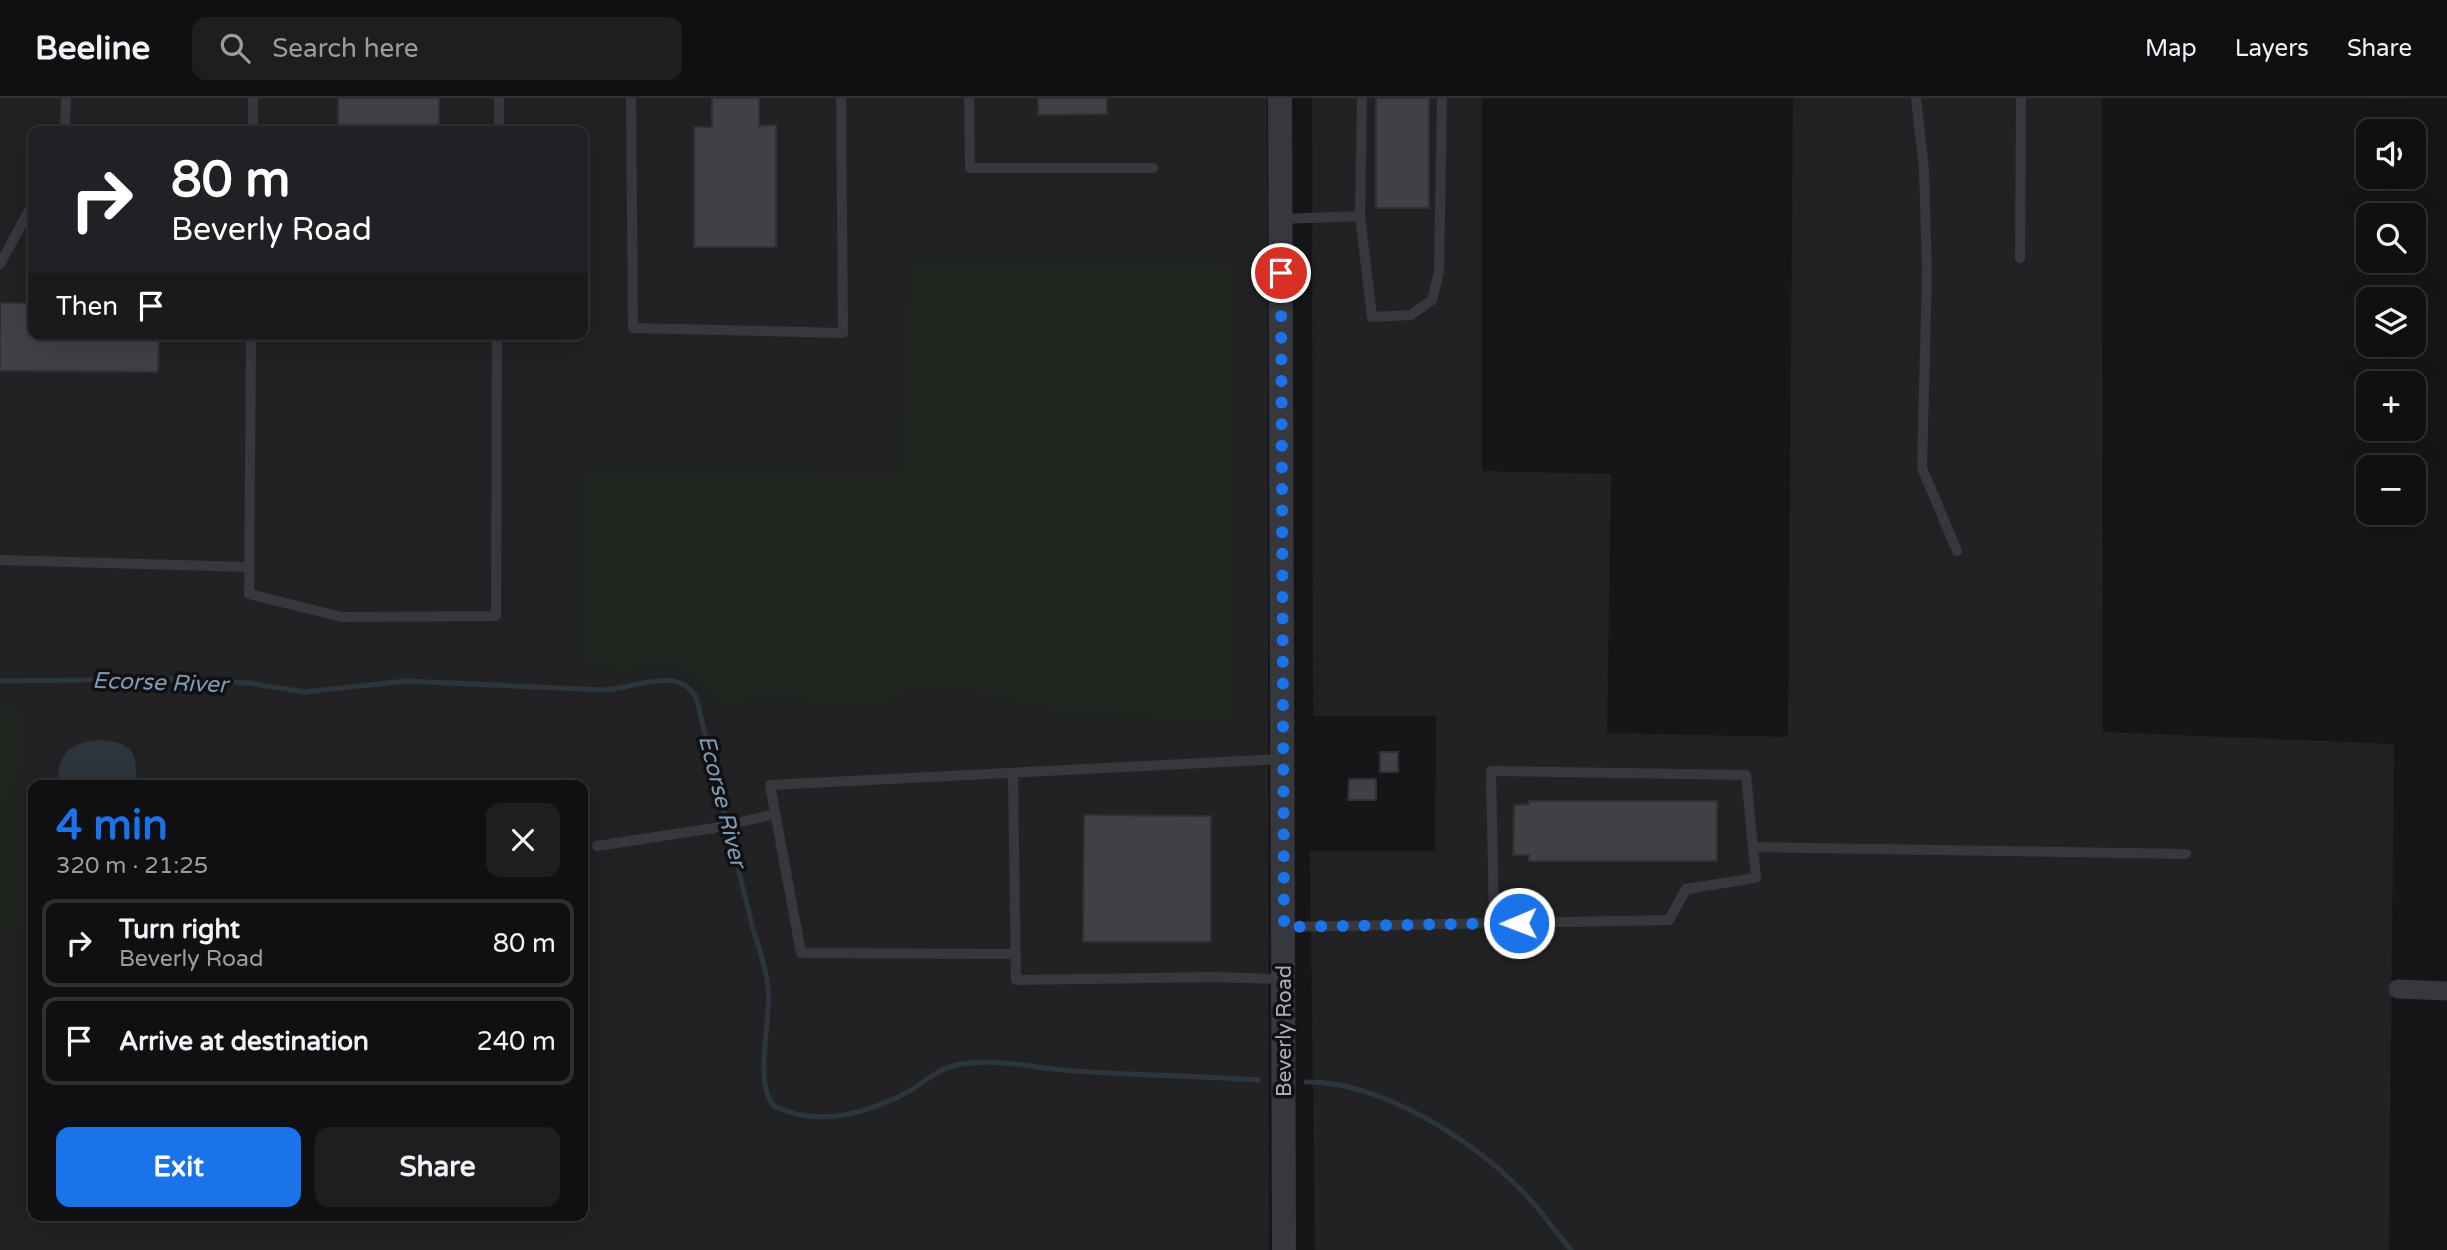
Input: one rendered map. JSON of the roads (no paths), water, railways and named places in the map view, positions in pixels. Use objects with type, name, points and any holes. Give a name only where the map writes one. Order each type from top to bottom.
[{"type":"street","name":"Beverly Road","points":[[1280,98],[1284,1250]]},
{"type":"street","points":[[2398,989],[2447,990]]},
{"type":"lane","points":[[65,126],[66,98]]},
{"type":"lane","points":[[253,98],[253,126]]},
{"type":"lane","points":[[499,98],[499,126]]},
{"type":"lane","points":[[631,98],[633,328],[843,333],[841,98]]},
{"type":"lane","points":[[970,98],[970,168],[1153,168]]},
{"type":"lane","points":[[1362,98],[1360,216],[1372,317],[1411,315],[1432,300],[1439,272],[1442,98]]},
{"type":"lane","points":[[1916,98],[1924,169],[1927,273],[1922,468],[1957,551]]},
{"type":"lane","points":[[2020,258],[2021,98]]},
{"type":"lane","points":[[0,264],[28,212]]},
{"type":"lane","points":[[1281,219],[1360,216]]},
{"type":"lane","points":[[251,340],[248,594],[342,617],[496,616],[497,340]]},
{"type":"lane","points":[[0,560],[249,566]]},
{"type":"lane","points":[[1015,954],[801,953],[770,785],[1013,775],[1283,759]]},
{"type":"lane","points":[[1284,927],[1669,920],[1686,889],[1756,878],[1746,775],[1491,771],[1494,923]]},
{"type":"lane","points":[[1013,775],[1016,981],[1214,977],[1284,979]]},
{"type":"lane","points":[[597,846],[714,828],[775,814]]},
{"type":"lane","points":[[1753,847],[2186,854]]},
{"type":"waterway","name":"Ecorse River","points":[[0,681],[176,679],[250,683],[304,692],[406,681],[604,690],[654,681],[678,682],[688,687],[696,697],[766,972],[769,1000],[764,1066],[768,1095],[774,1106],[808,1116],[844,1115],[895,1098],[943,1069],[985,1062],[1058,1070],[1258,1080]]},
{"type":"waterway","name":"Ecorse River","points":[[1306,1082],[1334,1084],[1364,1091],[1394,1102],[1451,1134],[1478,1152],[1523,1192],[1571,1250]]}]
